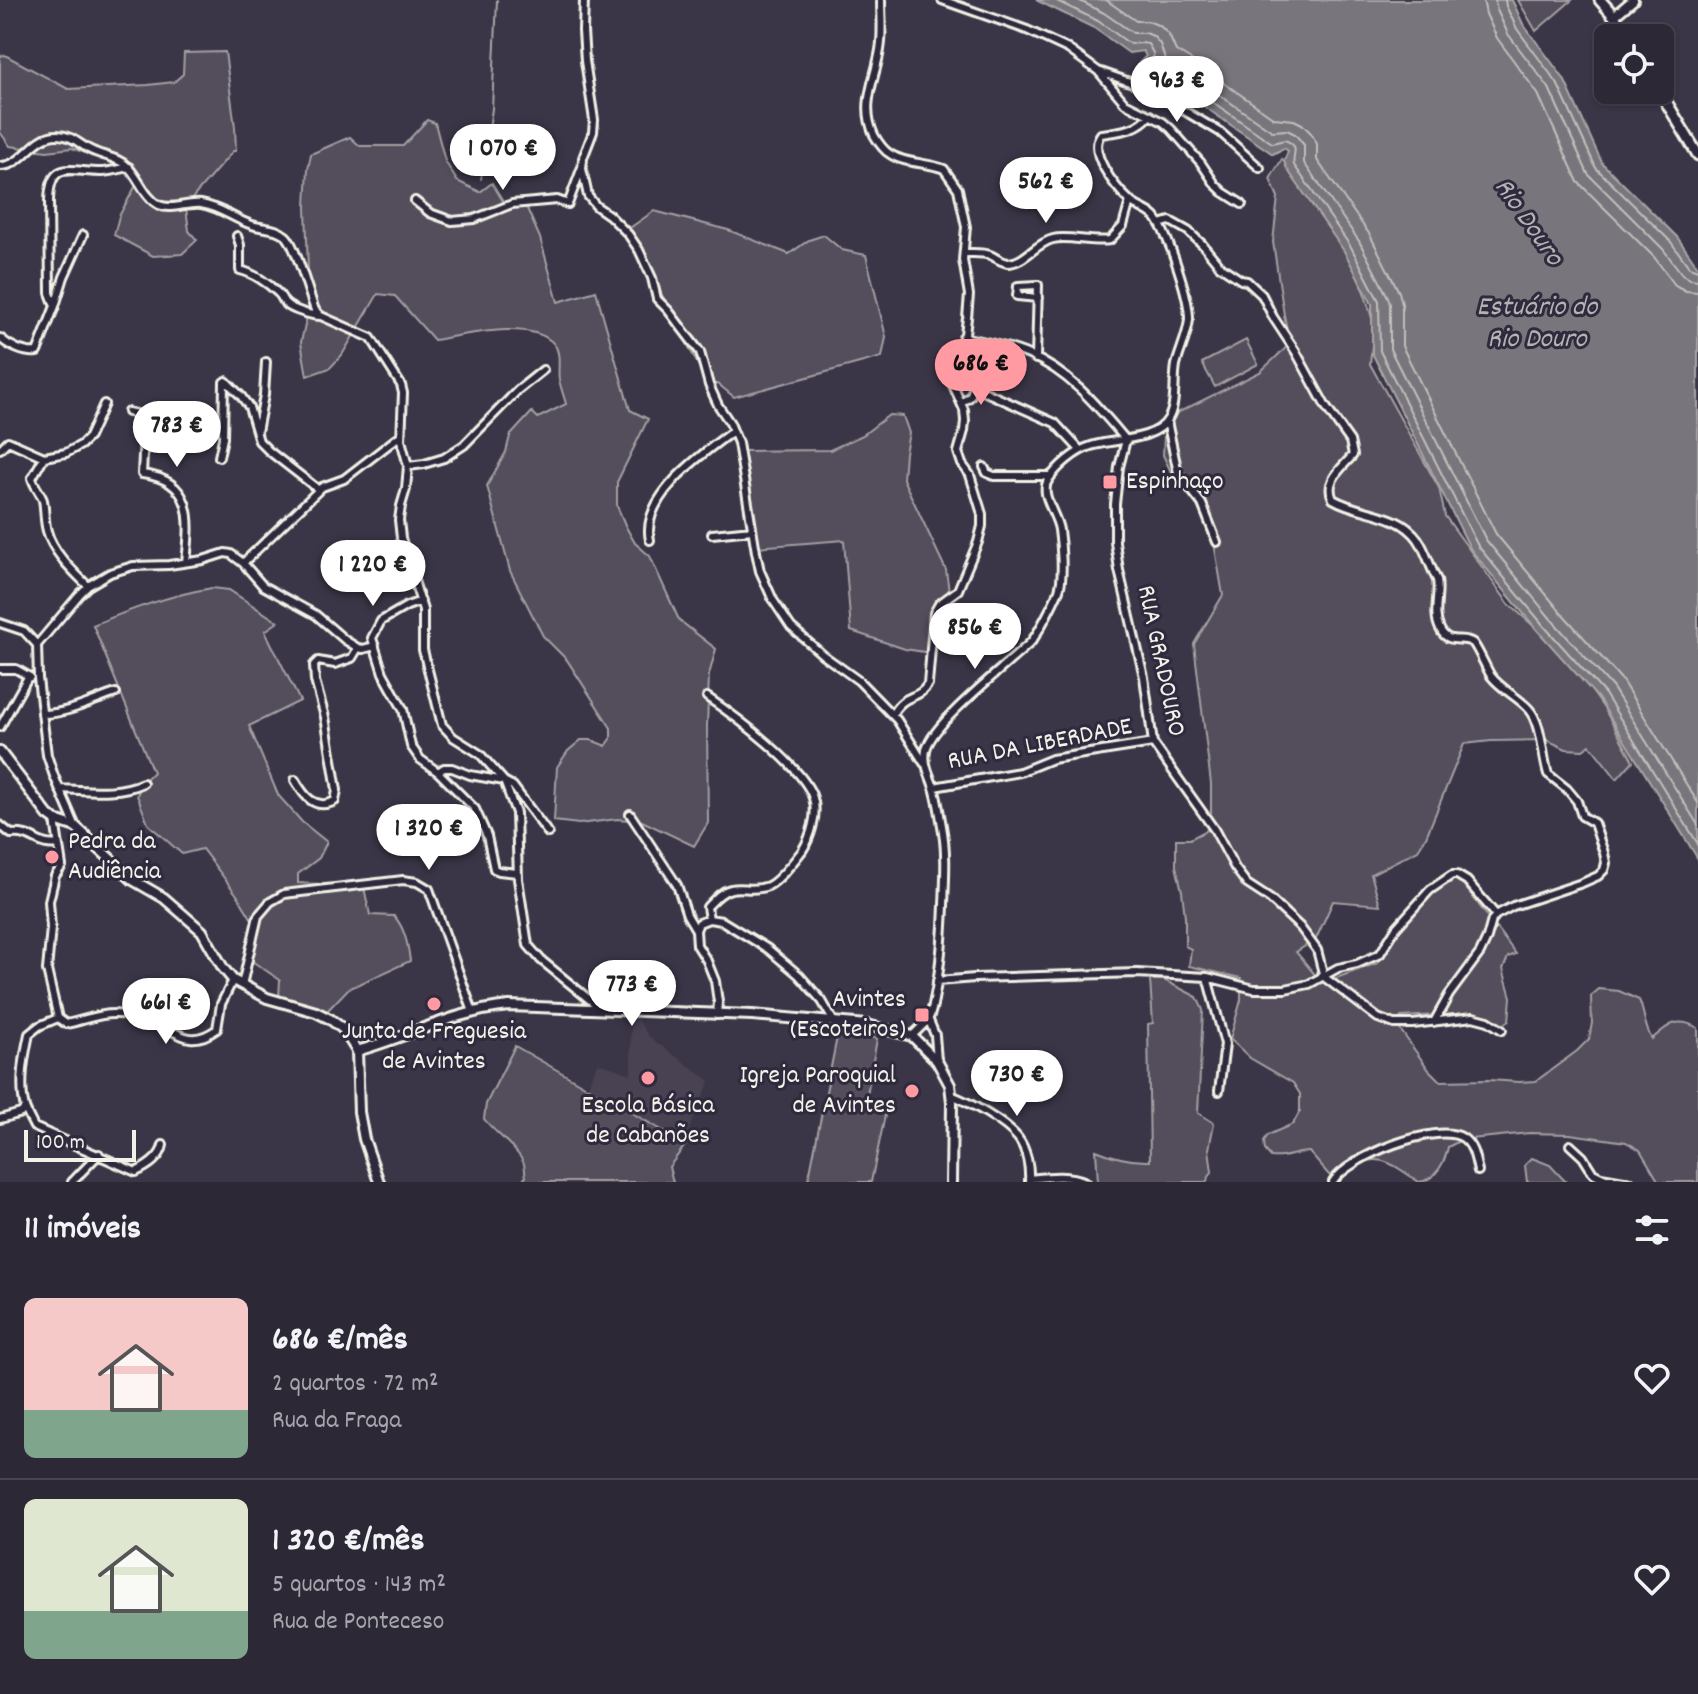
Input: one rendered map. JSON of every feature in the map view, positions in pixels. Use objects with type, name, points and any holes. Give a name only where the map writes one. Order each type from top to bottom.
[{"type":"main road","points":[[1600,0],[1619,24]]},
{"type":"main road","points":[[1667,104],[1698,155]]},
{"type":"street","points":[[415,201],[430,213],[452,221],[474,219],[512,204],[557,200],[568,204],[593,132],[594,120],[585,61],[584,0]]},
{"type":"street","points":[[881,0],[881,48],[868,96],[868,116],[877,141],[893,156],[939,166],[950,175],[962,204],[966,227],[963,260],[969,295],[963,337],[953,369],[953,385],[965,421],[958,452],[970,475],[982,514],[978,542],[958,590],[939,604],[934,613],[928,684],[923,691],[901,700],[892,715]]},
{"type":"street","points":[[942,0],[1027,30],[1068,49],[1098,71],[1125,103],[1171,129],[1215,184],[1242,204]]},
{"type":"street","points":[[1614,16],[1633,0]]},
{"type":"street","points":[[1098,71],[1144,87],[1179,107],[1220,132],[1260,168]]},
{"type":"street","points":[[926,766],[929,740],[982,685],[1032,641],[1058,593],[1061,577],[1059,526],[1045,492],[1045,483],[1080,450],[1152,432],[1162,427],[1172,411],[1176,366],[1189,323],[1188,306],[1175,260],[1160,224],[1154,215],[1130,201],[1098,159],[1096,142],[1101,134],[1128,130],[1150,115]]},
{"type":"street","points":[[0,166],[13,163],[49,136],[73,137],[93,152],[122,161],[160,206],[190,203],[214,207],[252,225],[276,230],[290,241],[315,310],[321,316],[371,338],[403,393],[401,435],[408,466],[399,520],[401,538],[425,617],[423,650],[442,725],[453,737],[480,754],[504,781],[513,786],[548,833]]},
{"type":"street","points":[[583,164],[588,196],[628,234],[652,278],[657,299],[700,352],[709,385],[738,443],[760,571],[773,600],[791,627],[859,681],[892,715],[926,766],[934,787],[944,836],[946,866],[942,953],[928,1018],[912,1036]]},
{"type":"street","points":[[55,306],[50,293],[49,201],[54,177],[58,172],[71,168],[103,172],[129,167]]},
{"type":"street","points":[[965,253],[990,255],[1010,263],[1048,240],[1061,237],[1110,240],[1123,226],[1130,201]]},
{"type":"street","points":[[1160,224],[1170,221],[1188,231],[1220,266],[1247,281],[1262,295],[1326,407],[1350,441],[1353,455],[1330,483],[1329,491],[1333,499],[1363,512],[1391,518],[1419,540],[1437,580],[1437,621],[1440,630],[1452,640],[1466,640],[1474,644],[1484,666],[1500,687],[1530,710],[1538,726],[1548,774],[1567,789],[1577,801],[1582,816],[1594,823],[1599,834],[1606,863],[1604,870],[1598,876],[1496,915],[1480,953],[1449,995],[1434,1022]]},
{"type":"street","points":[[0,338],[30,353],[37,352],[83,235]]},
{"type":"street","points":[[237,236],[240,270],[249,272],[281,294],[291,307],[321,316]]},
{"type":"street","points":[[1036,359],[1038,298]]},
{"type":"street","points":[[963,337],[1036,359],[1057,370],[1072,381],[1126,440]]},
{"type":"street","points":[[979,360],[972,357],[965,372],[974,387],[1055,423],[1080,450]]},
{"type":"street","points":[[256,435],[264,395],[266,362]]},
{"type":"street","points":[[408,466],[444,458],[464,445],[518,390],[543,370]]},
{"type":"street","points":[[219,457],[226,381],[249,407],[256,435],[269,451],[319,490]]},
{"type":"street","points":[[961,403],[970,397],[974,387]]},
{"type":"street","points":[[0,449],[8,441],[44,457],[66,453],[89,437],[104,404]]},
{"type":"street","points":[[128,412],[145,416],[142,474],[154,475],[171,483],[186,503],[186,562]]},
{"type":"street","points":[[1167,421],[1178,473],[1202,504],[1217,542]]},
{"type":"street","points":[[650,540],[649,519],[673,480],[733,431]]},
{"type":"street","points":[[243,563],[322,487],[344,479],[401,435]]},
{"type":"street","name":"RUA GRADOURO","points":[[1126,440],[1115,504],[1115,542],[1144,677],[1153,743],[1214,829],[1247,884],[1270,899],[1300,927],[1317,950],[1324,977]]},
{"type":"street","points":[[44,457],[32,478],[42,497],[47,531],[71,570],[88,586]]},
{"type":"street","points":[[984,467],[987,473],[994,476],[1051,476]]},
{"type":"street","points":[[712,534],[752,530]]},
{"type":"street","points":[[37,645],[88,586],[121,569],[203,560],[225,553],[243,563],[263,586],[316,615],[345,640],[358,648],[375,646]]},
{"type":"street","points":[[421,601],[381,621],[372,638],[389,687],[403,709],[411,746],[420,759],[438,772],[475,809],[487,836],[494,869],[517,873]]},
{"type":"street","points":[[0,623],[24,631],[37,645],[47,755],[76,827],[133,880],[164,898],[202,931],[233,980],[267,998],[316,1012],[343,1029],[355,1047],[359,1112],[364,1139],[379,1182]]},
{"type":"street","points":[[295,780],[303,796],[317,804],[327,805],[335,801],[337,790],[314,665],[318,661],[335,664],[352,658],[358,648]]},
{"type":"street","points":[[0,669],[16,669],[28,677],[38,678]]},
{"type":"street","points":[[0,727],[28,677]]},
{"type":"street","points":[[42,714],[66,711],[116,693]]},
{"type":"street","points":[[707,697],[791,765],[811,791],[815,815],[805,845],[770,885],[751,890],[732,889],[719,895],[707,907],[709,919]]},
{"type":"street","name":"RUA DA LIBERDADE","points":[[934,787],[1020,772],[1052,759],[1153,743]]},
{"type":"street","points":[[0,752],[46,813],[55,820],[76,827]]},
{"type":"street","points":[[438,772],[452,768],[504,781]]},
{"type":"street","points":[[504,781],[516,813],[517,873],[528,945],[541,960],[601,1010]]},
{"type":"street","points":[[59,789],[102,791],[129,789],[143,783]]},
{"type":"street","points":[[630,814],[677,885],[687,915],[696,930]]},
{"type":"street","points":[[55,820],[62,866],[55,876],[49,901],[51,928],[47,970],[58,1018],[66,1024],[102,1014],[119,1014],[149,1019],[182,1037],[199,1038],[217,1029],[221,1004],[233,980]]},
{"type":"street","points":[[0,825],[11,834],[23,832],[48,846],[58,844]]},
{"type":"street","points":[[937,981],[1107,973],[1180,974],[1207,977],[1254,989],[1285,989],[1309,984],[1338,968],[1380,954],[1396,928],[1430,890],[1452,875],[1467,881],[1496,915]]},
{"type":"street","points":[[242,985],[258,916],[270,902],[284,894],[403,880],[417,882],[429,889],[473,1012]]},
{"type":"street","points":[[717,1015],[715,981],[697,945],[699,923],[709,919],[722,921],[768,949],[799,975],[822,1001],[834,1022]]},
{"type":"street","points":[[1207,977],[1225,1044],[1219,1091]]},
{"type":"street","points":[[1324,977],[1378,1018],[1394,1024],[1473,1017],[1488,1021],[1502,1030]]},
{"type":"street","points":[[355,1047],[372,1047],[486,1008],[509,1006],[752,1015],[867,1025],[912,1036],[937,1061],[950,1085],[951,1182]]},
{"type":"street","points":[[58,1018],[29,1034],[23,1076],[25,1108],[34,1127],[136,1172],[158,1157],[163,1145]]},
{"type":"street","points":[[928,1018],[935,1035],[937,1061]]},
{"type":"street","points":[[951,1095],[999,1122],[1019,1139],[1030,1167],[1029,1181],[1057,1177],[1077,1178],[1086,1182]]},
{"type":"street","points":[[0,1119],[21,1113],[25,1108]]},
{"type":"street","points":[[1333,1182],[1335,1177],[1372,1153],[1437,1133],[1461,1137],[1471,1146],[1478,1171]]},
{"type":"street","points":[[1570,1145],[1583,1157],[1593,1173],[1630,1182]]},
{"type":"street","points":[[72,1182],[99,1154]]},
{"type":"shaded area","points":[[1518,0],[1572,0],[1536,31]]},
{"type":"shaded area","points":[[225,52],[236,151],[186,208],[189,231],[197,240],[182,254],[153,256],[114,235],[119,216],[140,178],[127,160],[98,158],[72,148],[47,151],[10,146],[0,132],[0,56],[5,55],[68,89],[174,82],[183,74],[184,53]]},
{"type":"shaded area","points":[[427,120],[435,123],[445,161],[457,181],[480,192],[492,183],[503,201],[525,204],[540,238],[558,302],[596,291],[630,410],[648,419],[617,482],[617,506],[635,543],[650,556],[679,620],[716,649],[709,675],[708,823],[694,846],[642,821],[617,819],[579,824],[554,821],[557,767],[568,751],[581,740],[606,746],[611,739],[611,728],[567,660],[543,636],[510,571],[487,486],[506,452],[510,436],[532,412],[538,418],[566,404],[554,344],[544,336],[514,330],[434,340],[395,296],[378,294],[342,355],[330,368],[307,376],[301,342],[309,307],[306,206],[311,154],[350,137],[360,146],[403,146]]},
{"type":"shaded area","points":[[1282,159],[1359,268],[1358,276],[1374,326],[1370,364],[1439,488],[1445,516],[1509,604],[1568,657],[1605,710],[1633,761],[1617,779],[1590,745],[1583,750],[1566,749],[1547,740],[1464,744],[1418,850],[1371,874],[1380,905],[1333,901],[1316,939],[1296,952],[1322,983],[1378,963],[1434,880],[1456,875],[1516,954],[1508,957],[1503,969],[1511,997],[1509,1021],[1498,1027],[1482,1018],[1460,1014],[1401,1017],[1399,1028],[1429,1070],[1440,1081],[1536,1081],[1589,1039],[1591,996],[1599,989],[1619,991],[1639,1000],[1652,1039],[1673,1024],[1691,1024],[1698,1028],[1698,1182],[1659,1182],[1640,1150],[1626,1142],[1570,1134],[1529,1133],[1461,1140],[1448,1147],[1435,1174],[1419,1182],[1380,1160],[1362,1163],[1338,1177],[1329,1175],[1309,1152],[1271,1157],[1265,1150],[1264,1141],[1268,1135],[1293,1124],[1300,1111],[1300,1094],[1293,1083],[1250,1058],[1230,1039],[1241,1000],[1241,978],[1189,966],[1191,949],[1185,946],[1185,917],[1176,866],[1176,839],[1190,839],[1209,829],[1211,784],[1194,644],[1223,595],[1214,543],[1189,487],[1178,487],[1163,455],[1164,436],[1177,413],[1260,372],[1290,344],[1273,242],[1278,197],[1270,179]]},
{"type":"shaded area","points":[[654,211],[728,230],[789,254],[809,240],[824,235],[842,250],[866,255],[886,337],[882,357],[734,397],[718,384],[708,384],[627,230]]},
{"type":"shaded area","points":[[1246,340],[1258,364],[1215,387],[1202,363]]},
{"type":"shaded area","points":[[889,415],[903,416],[909,433],[903,479],[946,570],[950,599],[934,606],[931,653],[905,649],[851,631],[844,540],[756,547],[741,451],[830,450],[863,435]]},
{"type":"shaded area","points":[[212,588],[229,590],[278,622],[265,631],[300,701],[249,726],[278,795],[302,822],[327,842],[319,858],[298,874],[298,883],[363,883],[370,915],[394,916],[405,937],[410,961],[348,989],[326,1012],[279,998],[280,980],[249,959],[253,921],[237,895],[202,849],[182,854],[148,824],[137,795],[143,782],[153,772],[93,625],[151,603]]},
{"type":"shaded area","points":[[1150,980],[1164,980],[1197,997],[1203,1010],[1198,1113],[1214,1123],[1209,1149],[1212,1172],[1206,1182],[1098,1182],[1096,1150],[1136,1161],[1150,1161],[1148,1024],[1153,1023]]},
{"type":"shaded area","name":"Escola Básica de Cabanões","points":[[631,1017],[636,1017],[649,1037],[710,1081],[683,1143],[582,1100],[599,1063],[631,1074]]},
{"type":"shaded area","points":[[839,1027],[877,1039],[866,1100],[887,1106],[871,1182],[808,1182]]},
{"type":"shaded area","points":[[515,1046],[686,1144],[669,1167],[673,1182],[518,1182],[526,1177],[522,1159],[484,1119],[486,1104]]},
{"type":"shaded area","points":[[1532,1158],[1550,1165],[1566,1182],[1527,1182],[1525,1165]]},
{"type":"water","name":"Estuário do Rio Douro","points":[[1036,0],[1512,0],[1523,24],[1564,79],[1602,163],[1677,237],[1698,267],[1698,859],[1598,698],[1471,550],[1372,353],[1372,304],[1344,251],[1287,169],[1284,161],[1288,151],[1284,148],[1273,154],[1196,101],[1195,96],[1138,64],[1146,56],[1143,51],[1129,53],[1094,28]]},
{"type":"waterway","points":[[481,179],[492,109],[497,0]]},
{"type":"place","name":"Espinhaço","points":[[1110,482]]},
{"type":"place","name":"Pedra da Audiência","points":[[52,857]]},
{"type":"place","name":"Junta de Freguesia de Avintes","points":[[434,1004]]},
{"type":"place","name":"Avintes (Escoteiros)","points":[[922,1015]]},
{"type":"place","name":"Escola Básica de Cabanões","points":[[648,1078]]},
{"type":"place","name":"Igreja Paroquial de Avintes","points":[[912,1091]]},
{"type":"water label","name":"Rio Douro","points":[[1527,223]]}]
